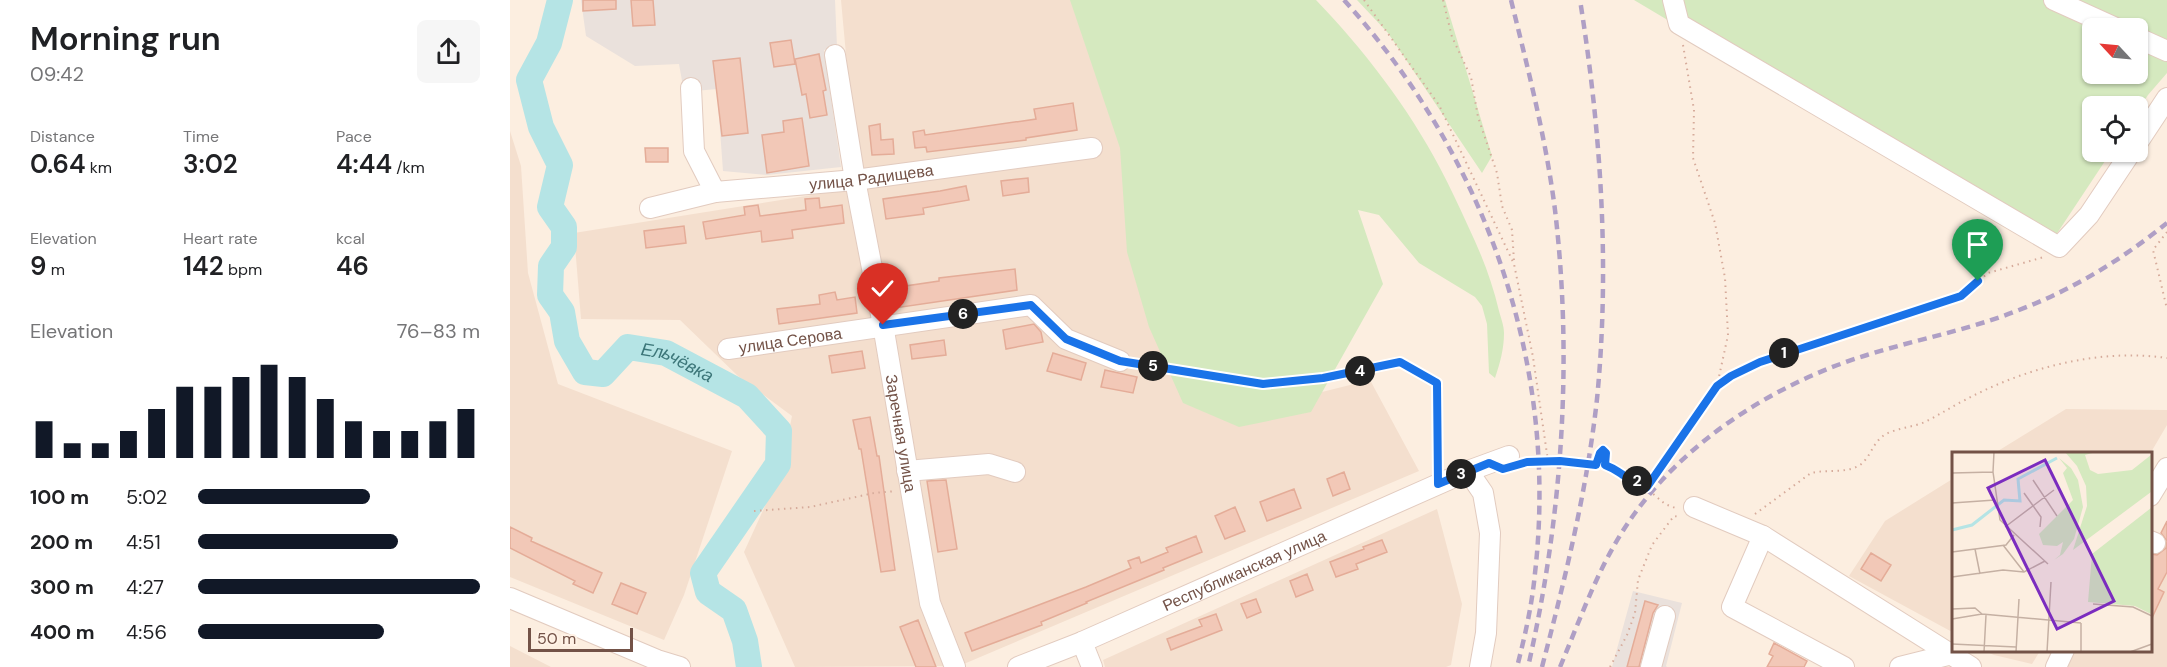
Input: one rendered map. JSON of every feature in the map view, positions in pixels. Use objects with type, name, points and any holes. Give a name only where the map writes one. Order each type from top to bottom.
[{"type":"street","points":[[1673,0],[1679,24],[2059,247],[2089,215],[2124,162]]},
{"type":"street","points":[[2054,0],[2094,18]]},
{"type":"street","points":[[2148,42],[2167,51]]},
{"type":"street","name":"Заречная улица","points":[[835,55],[930,603],[955,667]]},
{"type":"street","points":[[691,88],[693,151],[715,192]]},
{"type":"street","points":[[2148,127],[2167,98]]},
{"type":"street","name":"улица Радищева","points":[[650,208],[715,192],[855,180],[1092,148]]},
{"type":"street","name":"улица Серова","points":[[728,349],[1031,305],[1066,339],[1120,361]]},
{"type":"street","name":"Республиканская улица","points":[[1018,667],[1082,642],[1468,471],[1514,460]]},
{"type":"street","points":[[909,481],[989,464],[1015,472]]},
{"type":"street","points":[[2152,494],[2167,468]]},
{"type":"street","points":[[1468,471],[1483,493],[1490,533],[1486,633],[1480,667]]},
{"type":"street","points":[[1688,512],[1763,536],[1971,667]]},
{"type":"street","points":[[1763,536],[1731,607],[1844,667]]},
{"type":"street","points":[[510,598],[656,663],[680,667]]},
{"type":"street","points":[[1651,667],[1665,616]]},
{"type":"street","points":[[1082,642],[1092,667]]},
{"type":"street","points":[[2056,667],[2064,652]]},
{"type":"street","points":[[1900,667],[1952,654]]},
{"type":"path","points":[[1364,0],[1439,105],[1514,264]]},
{"type":"path","points":[[1443,0],[1452,37],[1471,76],[1478,117],[1497,173],[1502,206],[1512,230],[1514,264],[1533,357],[1548,461]]},
{"type":"path","points":[[1679,24],[1694,110],[1693,158],[1715,223],[1725,278],[1728,335],[1717,386]]},
{"type":"path","points":[[2167,232],[2153,249],[2167,309]]},
{"type":"path","points":[[1647,487],[1717,386],[1731,376],[1760,362],[1961,296],[1988,273],[2046,257],[2059,247]]},
{"type":"path","points":[[1754,514],[1769,506],[1811,473],[1845,471],[1860,465],[1875,443],[1886,434],[1912,428],[1966,399],[2016,378],[2094,357],[2122,355],[2167,358]]},
{"type":"path","points":[[1120,361],[1263,384],[1323,378],[1400,362],[1437,383],[1438,484]]},
{"type":"path","points":[[1514,460],[1596,465],[1603,450],[1606,453],[1605,465],[1618,469],[1623,475],[1647,487],[1665,504],[1688,512]]},
{"type":"path","points":[[754,511],[810,507],[874,493],[909,481]]},
{"type":"path","points":[[1610,667],[1627,635],[1635,613],[1638,580],[1652,545],[1674,516],[1688,512]]},
{"type":"shaded area","points":[[581,0],[835,0],[837,47],[824,50],[841,167],[767,175],[723,171],[717,89],[684,92],[679,64],[635,66],[586,36]]},
{"type":"shaded area","points":[[841,0],[1086,0],[1222,417],[1370,380],[1419,471],[959,666],[795,667],[744,552],[781,471],[792,416],[738,376],[680,320],[581,319],[574,233],[869,186],[855,153]]},
{"type":"shaded area","points":[[510,131],[521,166],[528,273],[558,384],[732,451],[684,595],[664,640],[510,577]]},
{"type":"shaded area","points":[[2066,409],[2167,410],[2167,425],[2151,452],[1996,452]]},
{"type":"shaded area","points":[[1952,479],[1952,632],[1849,576],[1885,521]]},
{"type":"shaded area","points":[[1437,509],[1462,604],[1451,665],[1446,667],[1105,667],[1103,660]]},
{"type":"shaded area","points":[[2167,521],[2167,667],[2065,667],[2073,652],[2152,652],[2152,550]]},
{"type":"shaded area","points":[[1633,591],[1682,603],[1667,667],[1612,667]]},
{"type":"shaded area","points":[[510,646],[551,667],[510,667]]},
{"type":"shaded area","points":[[1987,652],[2039,652],[2032,664]]},
{"type":"green space","points":[[1070,0],[1316,0],[1368,59],[1399,101],[1427,145],[1458,204],[1486,267],[1503,325],[1502,350],[1495,378],[1489,373],[1487,324],[1482,306],[1475,297],[1419,263],[1379,215],[1358,210],[1383,284],[1311,412],[1239,427],[1183,403],[1149,327],[1127,252],[1120,148]]},
{"type":"green space","points":[[1357,0],[1445,0],[1492,156],[1482,173],[1388,33]]},
{"type":"green space","points":[[1634,0],[2167,0],[2167,73],[2147,96],[2082,96],[2082,162],[2104,162],[2048,247]]},
{"type":"building","points":[[583,0],[616,0],[616,9],[583,11]]},
{"type":"building","points":[[631,0],[653,0],[655,25],[633,26]]},
{"type":"building","points":[[791,40],[795,64],[774,67],[770,43]]},
{"type":"building","points":[[819,54],[826,90],[823,91],[827,115],[810,118],[806,94],[802,95],[795,59]]},
{"type":"building","points":[[740,58],[748,133],[722,136],[713,61]]},
{"type":"building","points":[[1073,103],[1077,130],[1026,138],[1026,140],[927,152],[926,147],[915,148],[913,132],[924,130],[925,135],[1036,119],[1034,109]]},
{"type":"building","points":[[802,118],[809,166],[767,173],[762,135],[784,132],[783,121]]},
{"type":"building","points":[[880,124],[881,140],[893,139],[894,154],[872,155],[869,126]]},
{"type":"building","points":[[645,148],[668,148],[668,162],[646,162]]},
{"type":"building","points":[[1028,178],[1029,192],[1003,196],[1001,181]]},
{"type":"building","points":[[966,186],[969,200],[923,208],[924,214],[886,219],[883,199]]},
{"type":"building","points":[[819,198],[820,208],[842,205],[844,223],[792,230],[793,238],[762,242],[761,231],[706,239],[703,222],[745,215],[744,207],[758,205],[760,216],[806,210],[805,199]]},
{"type":"building","points":[[684,226],[686,243],[646,248],[644,231]]},
{"type":"building","points":[[1015,269],[1017,290],[895,308],[892,288],[939,281],[939,278]]},
{"type":"building","points":[[835,292],[837,300],[855,297],[857,313],[779,324],[777,309],[820,304],[819,295]]},
{"type":"building","points":[[1034,324],[1041,332],[1043,342],[1006,349],[1003,330]]},
{"type":"building","points":[[944,340],[946,355],[912,359],[910,345]]},
{"type":"building","points":[[862,351],[865,368],[832,373],[829,356]]},
{"type":"building","points":[[1053,353],[1086,363],[1081,380],[1047,371]]},
{"type":"building","points":[[1105,370],[1137,377],[1133,393],[1101,387]]},
{"type":"building","points":[[870,417],[877,456],[879,456],[895,570],[881,572],[861,449],[859,449],[853,420]]},
{"type":"building","points":[[1344,472],[1350,489],[1333,496],[1327,479]]},
{"type":"building","points":[[946,480],[957,549],[938,552],[927,481]]},
{"type":"building","points":[[1294,489],[1301,508],[1267,521],[1260,502]]},
{"type":"building","points":[[1235,507],[1245,531],[1225,539],[1215,516]]},
{"type":"building","points":[[2167,521],[2167,541],[2161,533]]},
{"type":"building","points":[[510,527],[532,538],[531,541],[602,573],[593,593],[573,584],[575,581],[510,548]]},
{"type":"building","points":[[1196,536],[1202,552],[1041,622],[1042,625],[972,651],[965,633],[1086,587],[1131,568],[1128,561],[1139,557],[1141,563],[1168,552],[1166,548]]},
{"type":"building","points":[[1382,540],[1387,552],[1356,564],[1358,569],[1336,577],[1330,562]]},
{"type":"building","points":[[2167,541],[2167,572],[2158,589],[2164,592],[2152,618],[2152,554],[2157,555],[2166,548]]},
{"type":"building","points":[[1871,553],[1891,565],[1881,581],[1861,569]]},
{"type":"building","points":[[1307,574],[1313,590],[1296,597],[1290,581]]},
{"type":"building","points":[[621,583],[646,593],[637,614],[612,604]]},
{"type":"building","points":[[1256,599],[1261,612],[1247,618],[1241,604]]},
{"type":"building","points":[[1645,601],[1658,605],[1653,613],[1639,667],[1627,667]]},
{"type":"building","points":[[1216,614],[1222,630],[1171,650],[1167,639],[1202,626],[1199,620]]},
{"type":"building","points":[[918,620],[936,667],[916,667],[900,627]]},
{"type":"building","points":[[1774,643],[1807,661],[1804,667],[1767,667],[1773,656],[1769,654]]},
{"type":"waterway","name":"Ельчёвка","points":[[560,0],[549,43],[529,80],[541,127],[560,165],[550,207],[564,227],[564,247],[551,266],[550,295],[562,312],[567,341],[585,372],[603,374],[628,347],[666,353],[747,396],[779,431],[778,464],[703,573],[708,592],[734,610],[745,641],[749,667]]},
{"type":"railway","points":[[1344,0],[1394,61],[1437,126],[1473,194],[1501,266],[1522,341],[1535,417],[1539,494],[1534,585],[1517,667]]},
{"type":"railway","points":[[1511,0],[1547,157],[1555,210],[1563,325],[1561,440],[1556,497],[1540,611],[1528,667]]},
{"type":"railway","points":[[1542,667],[1581,501],[1593,433],[1601,349],[1603,249],[1598,149],[1580,0]]},
{"type":"railway","points":[[1560,667],[1593,588],[1623,531],[1657,485],[1709,437],[1769,397],[1834,366],[1981,323],[2059,293],[2114,261],[2167,223]]},
{"type":"route","points":[[883,325],[1031,305],[1066,339],[1120,361],[1207,373],[1263,384],[1323,378],[1400,362],[1437,383],[1438,484],[1489,463],[1503,469],[1527,462],[1560,461],[1596,465],[1603,450],[1606,453],[1605,465],[1618,469],[1623,475],[1647,487],[1717,386],[1731,376],[1782,354],[1961,296],[1978,281]]}]
